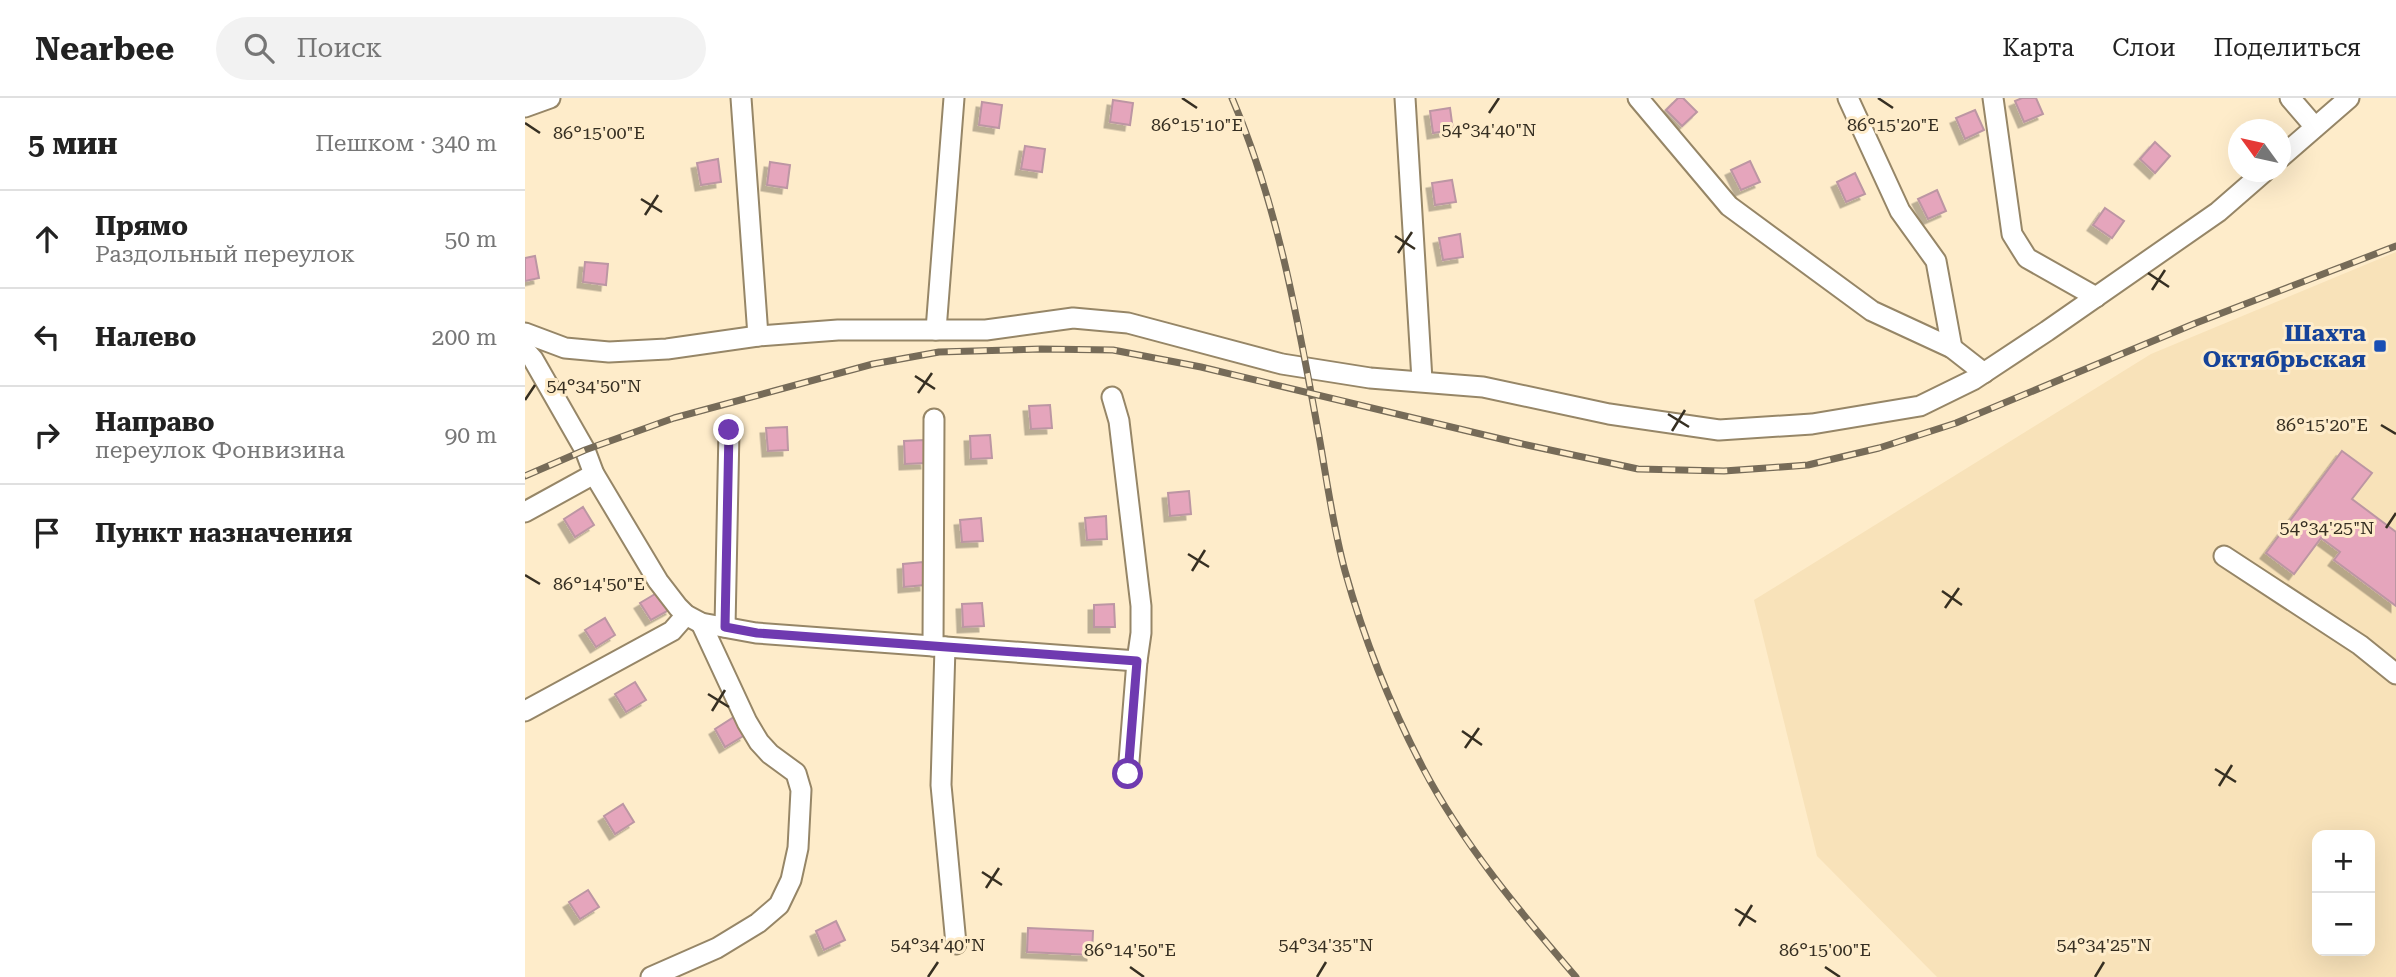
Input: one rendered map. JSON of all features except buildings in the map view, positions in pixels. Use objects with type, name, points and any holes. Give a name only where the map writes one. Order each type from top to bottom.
[{"type":"street","points":[[525,107],[550,98]]},
{"type":"street","points":[[741,98],[758,336]]},
{"type":"street","points":[[936,330],[954,98]]},
{"type":"street","points":[[1405,98],[1422,380]]},
{"type":"street","points":[[1638,98],[1729,206],[1872,311],[1952,348],[1984,373]]},
{"type":"street","points":[[1848,98],[1900,211],[1936,261],[1952,348]]},
{"type":"street","points":[[1993,98],[2012,234],[2027,258],[2096,297]]},
{"type":"street","points":[[2290,98],[2315,127]]},
{"type":"street","points":[[2291,148],[2349,98]]},
{"type":"street","points":[[525,333],[565,348],[609,352],[667,349],[758,336],[838,330],[986,330],[1073,318],[1104,320],[1128,323],[1282,364],[1370,377],[1483,387],[1609,414],[1719,430],[1812,424],[1920,406],[1984,373],[2218,212],[2252,182]]},
{"type":"street","points":[[525,350],[533,359],[585,450],[594,474],[658,581],[694,619],[759,742],[770,754],[796,773],[801,790],[798,848],[791,880],[779,905],[758,923],[717,948],[651,977]]},
{"type":"street","points":[[1112,397],[1119,421],[1141,606],[1142,633],[1137,661],[1128,774]]},
{"type":"street","points":[[934,419],[941,785],[956,944]]},
{"type":"street","points":[[725,627],[729,430]]},
{"type":"street","points":[[525,512],[594,474]]},
{"type":"street","points":[[2224,556],[2360,645],[2396,674]]},
{"type":"street","points":[[525,711],[694,619],[757,633],[1137,661]]},
{"type":"shaded area","name":"Шахта Октябрьская","points":[[2396,252],[2396,977],[1937,977],[1817,856],[1754,600],[2151,354]]},
{"type":"railway","points":[[1232,98],[1262,180],[1285,264],[1341,554],[1352,596],[1379,671],[1423,768],[1456,824],[1514,902],[1576,977]]},
{"type":"railway","points":[[525,476],[585,450],[674,418],[873,364],[939,352],[1041,349],[1113,350],[1201,367],[1638,469],[1724,471],[1808,465],[1879,448],[1956,423],[2196,323],[2396,246]]},
{"type":"place","name":"Шахта Октябрьская","points":[[2380,346]]},
{"type":"route","points":[[729,430],[725,627],[757,633],[1137,661],[1128,774]]}]
